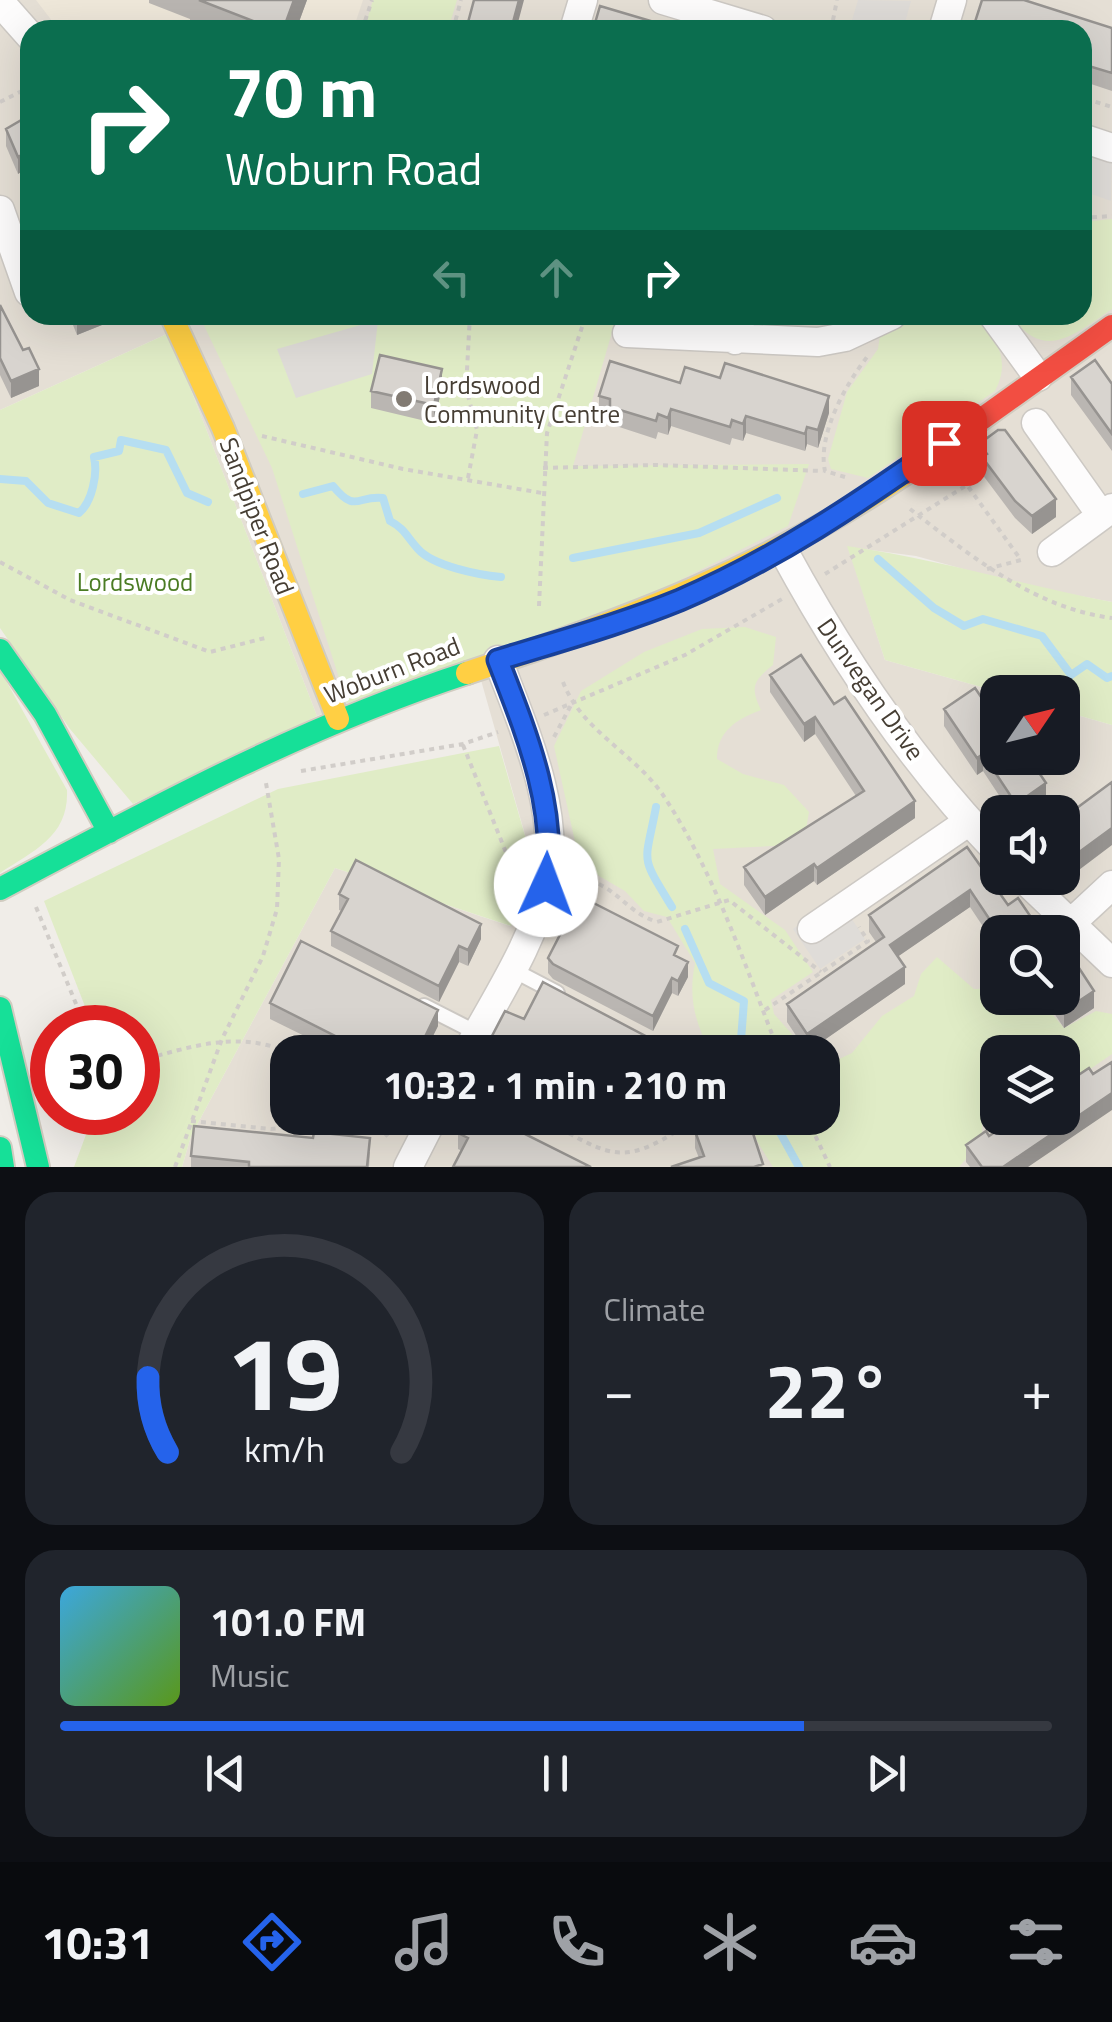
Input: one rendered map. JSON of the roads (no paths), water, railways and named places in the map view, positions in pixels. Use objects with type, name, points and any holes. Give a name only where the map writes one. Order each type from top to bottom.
[{"type":"street","points":[[663,0],[730,20]]},
{"type":"street","points":[[0,2],[20,25]]},
{"type":"street","points":[[0,210],[20,234]]},
{"type":"street","name":"Sandpiper Road","points":[[176,325],[223,428],[338,718]]},
{"type":"street","points":[[627,333],[739,327],[818,342],[868,325]]},
{"type":"street","points":[[1000,325],[1038,377]]},
{"type":"street","name":"Woburn Road","points":[[0,889],[255,756],[338,718],[680,600],[783,550],[882,487],[1112,326]]},
{"type":"street","points":[[1036,423],[1107,511],[1052,552]]},
{"type":"street","name":"Dunvegan Drive","points":[[783,550],[851,668],[980,834]]},
{"type":"street","points":[[0,650],[46,714],[110,832]]},
{"type":"street","points":[[476,1035],[536,917],[548,874],[546,818],[537,776],[498,660]]},
{"type":"street","points":[[812,929],[968,822]]},
{"type":"street","points":[[1080,915],[1112,885]]},
{"type":"street","points":[[1041,895],[1062,915]]},
{"type":"street","points":[[1080,933],[1112,963]]},
{"type":"street","points":[[0,1008],[38,1167]]},
{"type":"street","points":[[409,1163],[424,1135]]},
{"type":"street","points":[[0,1148],[3,1167]]},
{"type":"lane","points":[[511,970],[564,997]]},
{"type":"lane","points":[[413,1000],[462,1035]]},
{"type":"waterway","points":[[0,479],[26,481],[48,503],[79,513],[93,487],[94,457],[119,451],[121,440],[166,450],[187,493],[208,502]]},
{"type":"waterway","points":[[303,494],[333,486],[352,501],[383,498],[390,521],[425,555],[457,569],[501,577]]},
{"type":"waterway","points":[[573,558],[699,533],[777,498]]},
{"type":"waterway","points":[[878,559],[934,608],[964,626],[983,619],[1042,636],[1071,675],[1087,664],[1107,678],[1112,676]]},
{"type":"waterway","points":[[656,807],[648,859],[672,907]]},
{"type":"waterway","points":[[685,929],[709,983],[744,1001],[741,1035]]},
{"type":"waterway","points":[[781,1135],[799,1167]]},
{"type":"place","name":"Lordswood Community Centre","points":[[404,399]]},
{"type":"park label","name":"Lordswood","points":[[135,582]]}]
